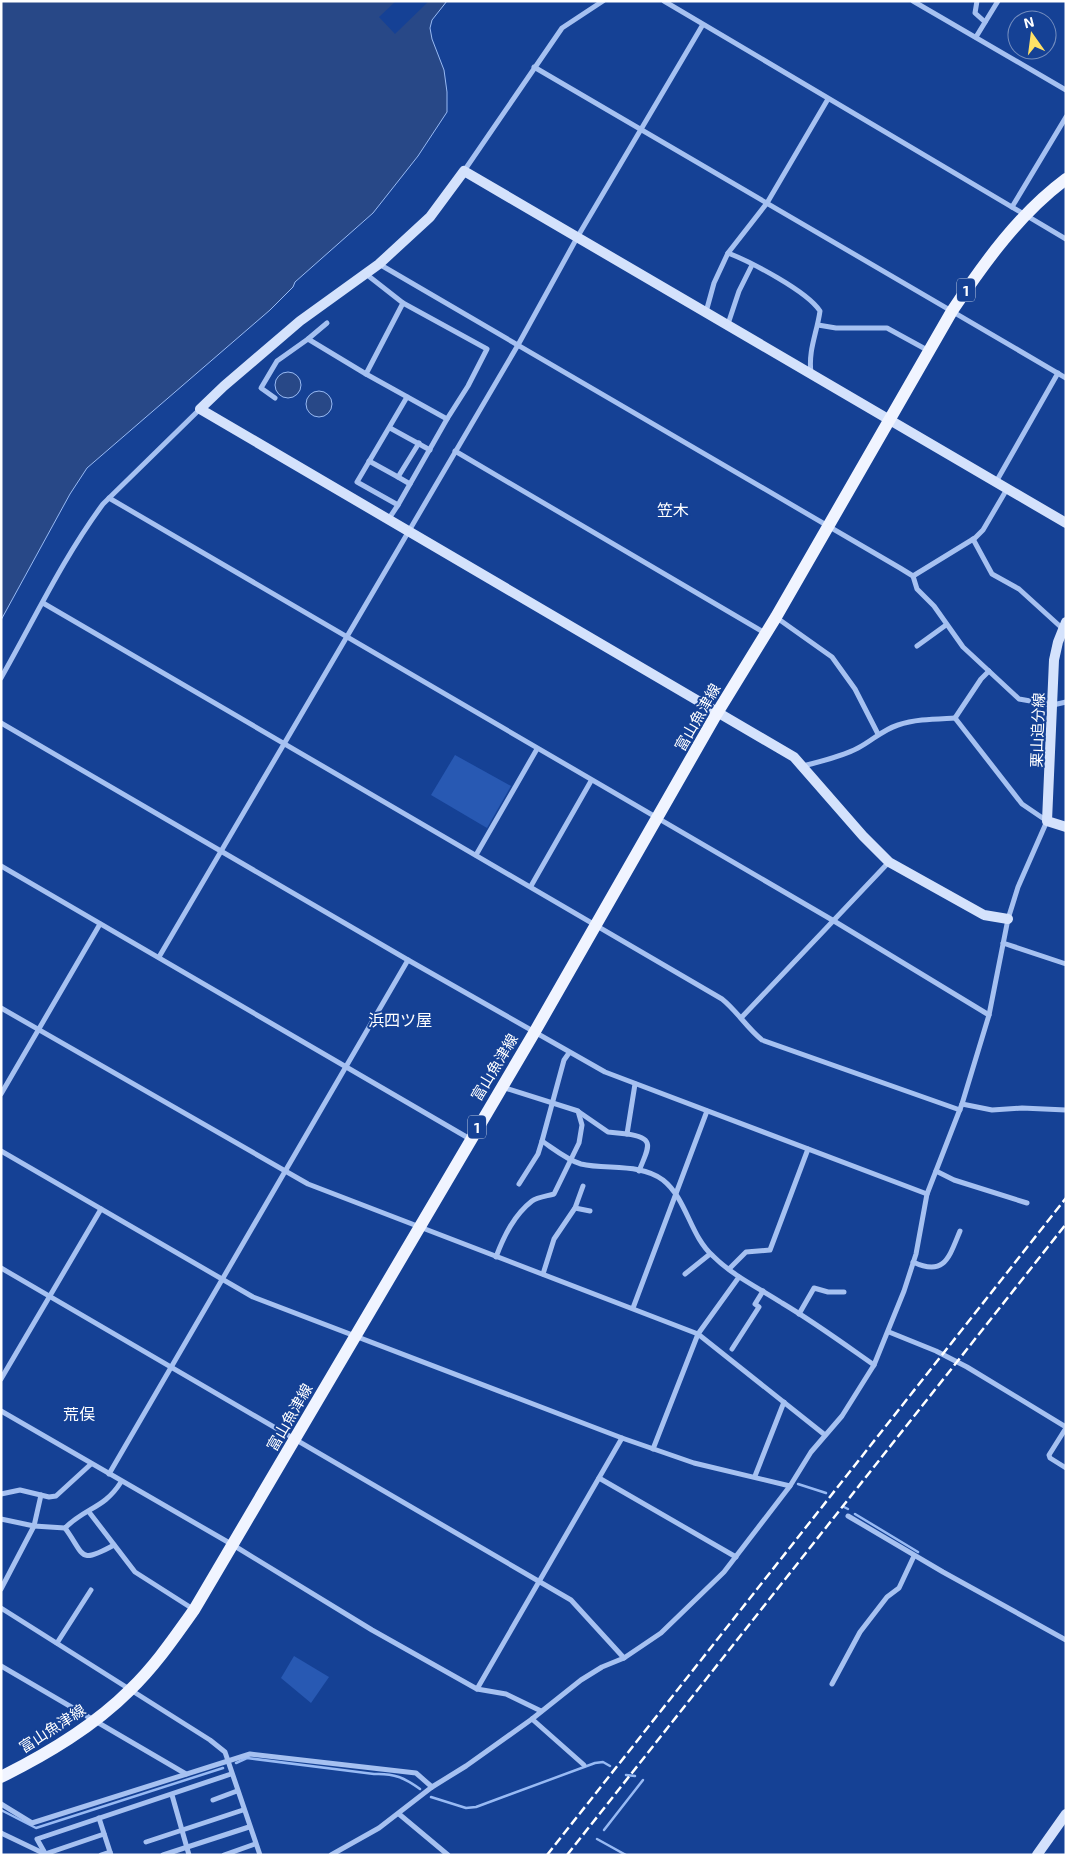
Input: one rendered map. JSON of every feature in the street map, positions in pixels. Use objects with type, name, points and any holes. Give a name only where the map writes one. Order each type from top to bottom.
[{"type":"main road","name":"1","points":[[888,419],[952,311],[977,274],[1025,216],[1066,179]]},
{"type":"main road","name":"富山魚津線","points":[[1,1777],[34,1760],[95,1720],[130,1691],[154,1664],[194,1610],[534,1033],[717,713],[776,617],[888,419]]},
{"type":"street","points":[[1,678],[70,552],[90,520],[109,498],[224,386],[300,321],[379,264],[430,217],[464,171],[562,28],[603,1]]},
{"type":"street","points":[[664,1],[702,26],[1066,239]]},
{"type":"street","points":[[913,1],[1066,90]]},
{"type":"street","points":[[977,1],[975,12],[985,22]]},
{"type":"street","points":[[976,37],[998,1]]},
{"type":"street","points":[[159,957],[409,532],[518,345],[578,236],[702,26]]},
{"type":"street","points":[[534,67],[1066,378]]},
{"type":"street","points":[[706,312],[718,273],[728,252],[767,203],[828,100]]},
{"type":"street","points":[[1012,207],[1066,118]]},
{"type":"street","points":[[464,171],[1066,523]]},
{"type":"street","points":[[728,252],[815,303],[820,311],[818,325],[812,340],[811,373]]},
{"type":"street","points":[[379,264],[914,576],[917,589],[934,606],[963,647],[1020,699],[1053,705],[1066,702]]},
{"type":"street","points":[[728,324],[739,291],[752,265]]},
{"type":"street","points":[[365,274],[403,303],[487,350],[468,386],[388,520]]},
{"type":"street","points":[[366,374],[403,303]]},
{"type":"street","points":[[275,398],[261,388],[277,361],[327,323]]},
{"type":"street","points":[[818,325],[836,328],[887,328],[929,351]]},
{"type":"street","points":[[308,339],[407,398],[447,419]]},
{"type":"street","points":[[995,482],[1058,373]]},
{"type":"street","points":[[398,505],[357,482],[407,398]]},
{"type":"street","points":[[200,409],[794,757],[863,836],[889,862],[984,915],[1008,919]]},
{"type":"street","points":[[390,428],[430,450]]},
{"type":"street","points":[[398,477],[419,443]]},
{"type":"street","points":[[455,451],[765,633]]},
{"type":"street","points":[[370,461],[410,484]]},
{"type":"street","points":[[914,576],[973,539],[983,530],[1007,489]]},
{"type":"street","points":[[109,498],[656,819],[834,921],[989,1015]]},
{"type":"street","points":[[973,539],[992,574],[1019,589],[1064,626]]},
{"type":"street","points":[[43,603],[722,999],[750,1030],[762,1040],[960,1110]]},
{"type":"street","points":[[776,617],[832,657],[855,689],[878,734]]},
{"type":"street","points":[[918,646],[946,625]]},
{"type":"street","name":"栗山追分線","points":[[1047,821],[1054,660],[1064,626]]},
{"type":"street","points":[[955,718],[981,679],[989,671]]},
{"type":"street","points":[[803,766],[835,758],[859,748],[878,734],[898,725],[955,718]]},
{"type":"street","points":[[955,718],[1022,804],[1047,821],[1066,827]]},
{"type":"street","points":[[1,723],[534,1033],[605,1072],[927,1194]]},
{"type":"street","points":[[476,855],[538,749]]},
{"type":"street","points":[[531,886],[591,781]]},
{"type":"street","points":[[332,1855],[379,1828],[399,1814],[432,1786],[466,1766],[532,1719],[581,1680],[602,1667],[624,1658],[661,1632],[724,1572],[790,1486],[825,1434],[842,1416],[874,1365],[889,1332],[913,1262],[927,1194],[960,1110],[989,1015],[1008,919],[1018,887],[1047,821]]},
{"type":"street","points":[[741,1018],[889,862]]},
{"type":"street","points":[[1,866],[470,1139]]},
{"type":"street","points":[[1,1094],[100,924]]},
{"type":"street","points":[[1003,943],[1066,964]]},
{"type":"street","points":[[109,1474],[408,960]]},
{"type":"street","points":[[1,1008],[308,1184],[698,1334],[825,1434]]},
{"type":"street","points":[[519,1184],[538,1154],[564,1060],[569,1053]]},
{"type":"street","points":[[627,1134],[635,1084]]},
{"type":"street","points":[[502,1086],[578,1111],[608,1132],[640,1136],[648,1140],[649,1145],[640,1170]]},
{"type":"street","points":[[962,1104],[992,1110],[1022,1108],[1066,1110]]},
{"type":"street","points":[[496,1257],[503,1237],[516,1218],[533,1200],[554,1194],[569,1159],[579,1143],[582,1125],[578,1111]]},
{"type":"street","points":[[633,1308],[707,1111]]},
{"type":"street","points":[[542,1142],[569,1159],[593,1166],[640,1170],[663,1180],[676,1196],[699,1239],[710,1254],[739,1277],[799,1314],[874,1365]]},
{"type":"street","points":[[729,1269],[746,1252],[770,1250],[808,1149]]},
{"type":"street","points":[[1,1151],[253,1297],[653,1449],[694,1463],[755,1476],[790,1486]]},
{"type":"street","points":[[936,1171],[954,1180],[1026,1203]]},
{"type":"street","points":[[542,1274],[554,1239],[575,1208],[582,1186]]},
{"type":"street","points":[[575,1208],[590,1211]]},
{"type":"street","points":[[1,1379],[101,1209]]},
{"type":"street","points":[[913,1262],[926,1268],[940,1266],[946,1262],[960,1231]]},
{"type":"street","points":[[684,1274],[710,1254]]},
{"type":"street","points":[[1,1268],[570,1600],[624,1658]]},
{"type":"street","points":[[653,1449],[698,1334],[739,1277]]},
{"type":"street","points":[[799,1314],[814,1288],[828,1292],[844,1292]]},
{"type":"street","points":[[732,1348],[759,1307],[755,1304],[763,1291]]},
{"type":"street","points":[[889,1332],[936,1351],[967,1367],[1066,1427],[1049,1455],[1050,1458],[1066,1468]]},
{"type":"street","points":[[755,1476],[784,1402]]},
{"type":"street","points":[[1,1411],[233,1545],[372,1630],[477,1689],[506,1694],[541,1712]]},
{"type":"street","points":[[477,1689],[622,1438]]},
{"type":"street","points":[[1,1494],[20,1490],[48,1497],[56,1496],[91,1464]]},
{"type":"street","points":[[599,1478],[736,1557]]},
{"type":"street","points":[[1,1519],[34,1526],[65,1528],[76,1517],[89,1512],[112,1497],[122,1482]]},
{"type":"street","points":[[1,1589],[34,1526],[41,1495]]},
{"type":"street","points":[[89,1512],[143,1579],[194,1610]]},
{"type":"street","points":[[848,1516],[914,1556],[1066,1640]]},
{"type":"street","points":[[65,1528],[78,1551],[86,1556],[93,1556],[114,1545]]},
{"type":"street","points":[[832,1684],[860,1632],[887,1597],[899,1588],[914,1556]]},
{"type":"street","points":[[57,1643],[91,1590]]},
{"type":"street","points":[[1,1608],[210,1740],[225,1752],[243,1810],[260,1855]]},
{"type":"street","points":[[1,1666],[186,1774]]},
{"type":"street","points":[[532,1719],[584,1764]]},
{"type":"street","points":[[1,1804],[32,1823],[100,1804],[250,1754],[403,1771],[416,1774],[432,1786]]},
{"type":"street","points":[[45,1854],[38,1839],[231,1774]]},
{"type":"street","points":[[213,1800],[237,1791]]},
{"type":"street","points":[[172,1795],[188,1855]]},
{"type":"street","points":[[146,1842],[243,1810]]},
{"type":"street","points":[[399,1814],[448,1855]]},
{"type":"street","points":[[1037,1855],[1066,1814]]},
{"type":"street","points":[[99,1818],[110,1853],[101,1855]]},
{"type":"street","points":[[163,1855],[249,1827]]},
{"type":"street","points":[[1,1833],[45,1854],[104,1834]]},
{"type":"street","points":[[224,1855],[255,1844]]},
{"type":"shaded area","points":[[1,1],[447,1],[432,20],[430,28],[432,39],[444,70],[447,112],[418,156],[373,213],[295,282],[293,287],[270,310],[87,468],[70,494],[1,620]]},
{"type":"shaded area","points":[[288,372],[297,376],[301,385],[297,394],[288,398],[279,394],[275,385],[279,376]]},
{"type":"shaded area","points":[[319,391],[328,395],[332,404],[328,413],[319,417],[310,413],[306,404],[310,395]]},
{"type":"shaded area","points":[[455,755],[511,786],[487,828],[431,795]]},
{"type":"shaded area","points":[[294,1656],[329,1677],[311,1703],[281,1678]]},
{"type":"pier","points":[[396,1],[429,1],[395,34],[379,17]]},
{"type":"waterway","points":[[798,1484],[826,1493]]},
{"type":"waterway","points":[[844,1507],[848,1509]]},
{"type":"waterway","points":[[855,1514],[918,1552]]},
{"type":"waterway","points":[[236,1763],[247,1758],[374,1774],[388,1774],[404,1779],[420,1789]]},
{"type":"waterway","points":[[431,1797],[466,1808],[476,1807],[595,1763],[603,1762],[610,1766]]},
{"type":"waterway","points":[[1,1810],[36,1828],[223,1768]]},
{"type":"waterway","points":[[626,1775],[635,1776]]},
{"type":"waterway","points":[[604,1830],[643,1780]]},
{"type":"waterway","points":[[597,1839],[626,1855]]},
{"type":"railway","points":[[547,1855],[1066,1198]]},
{"type":"railway","points":[[567,1855],[1066,1224]]},
{"type":"district","name":"笠木","points":[[673,509]]},
{"type":"district","name":"浜四ツ屋","points":[[400,1019]]},
{"type":"district","name":"荒俣","points":[[79,1413]]}]
